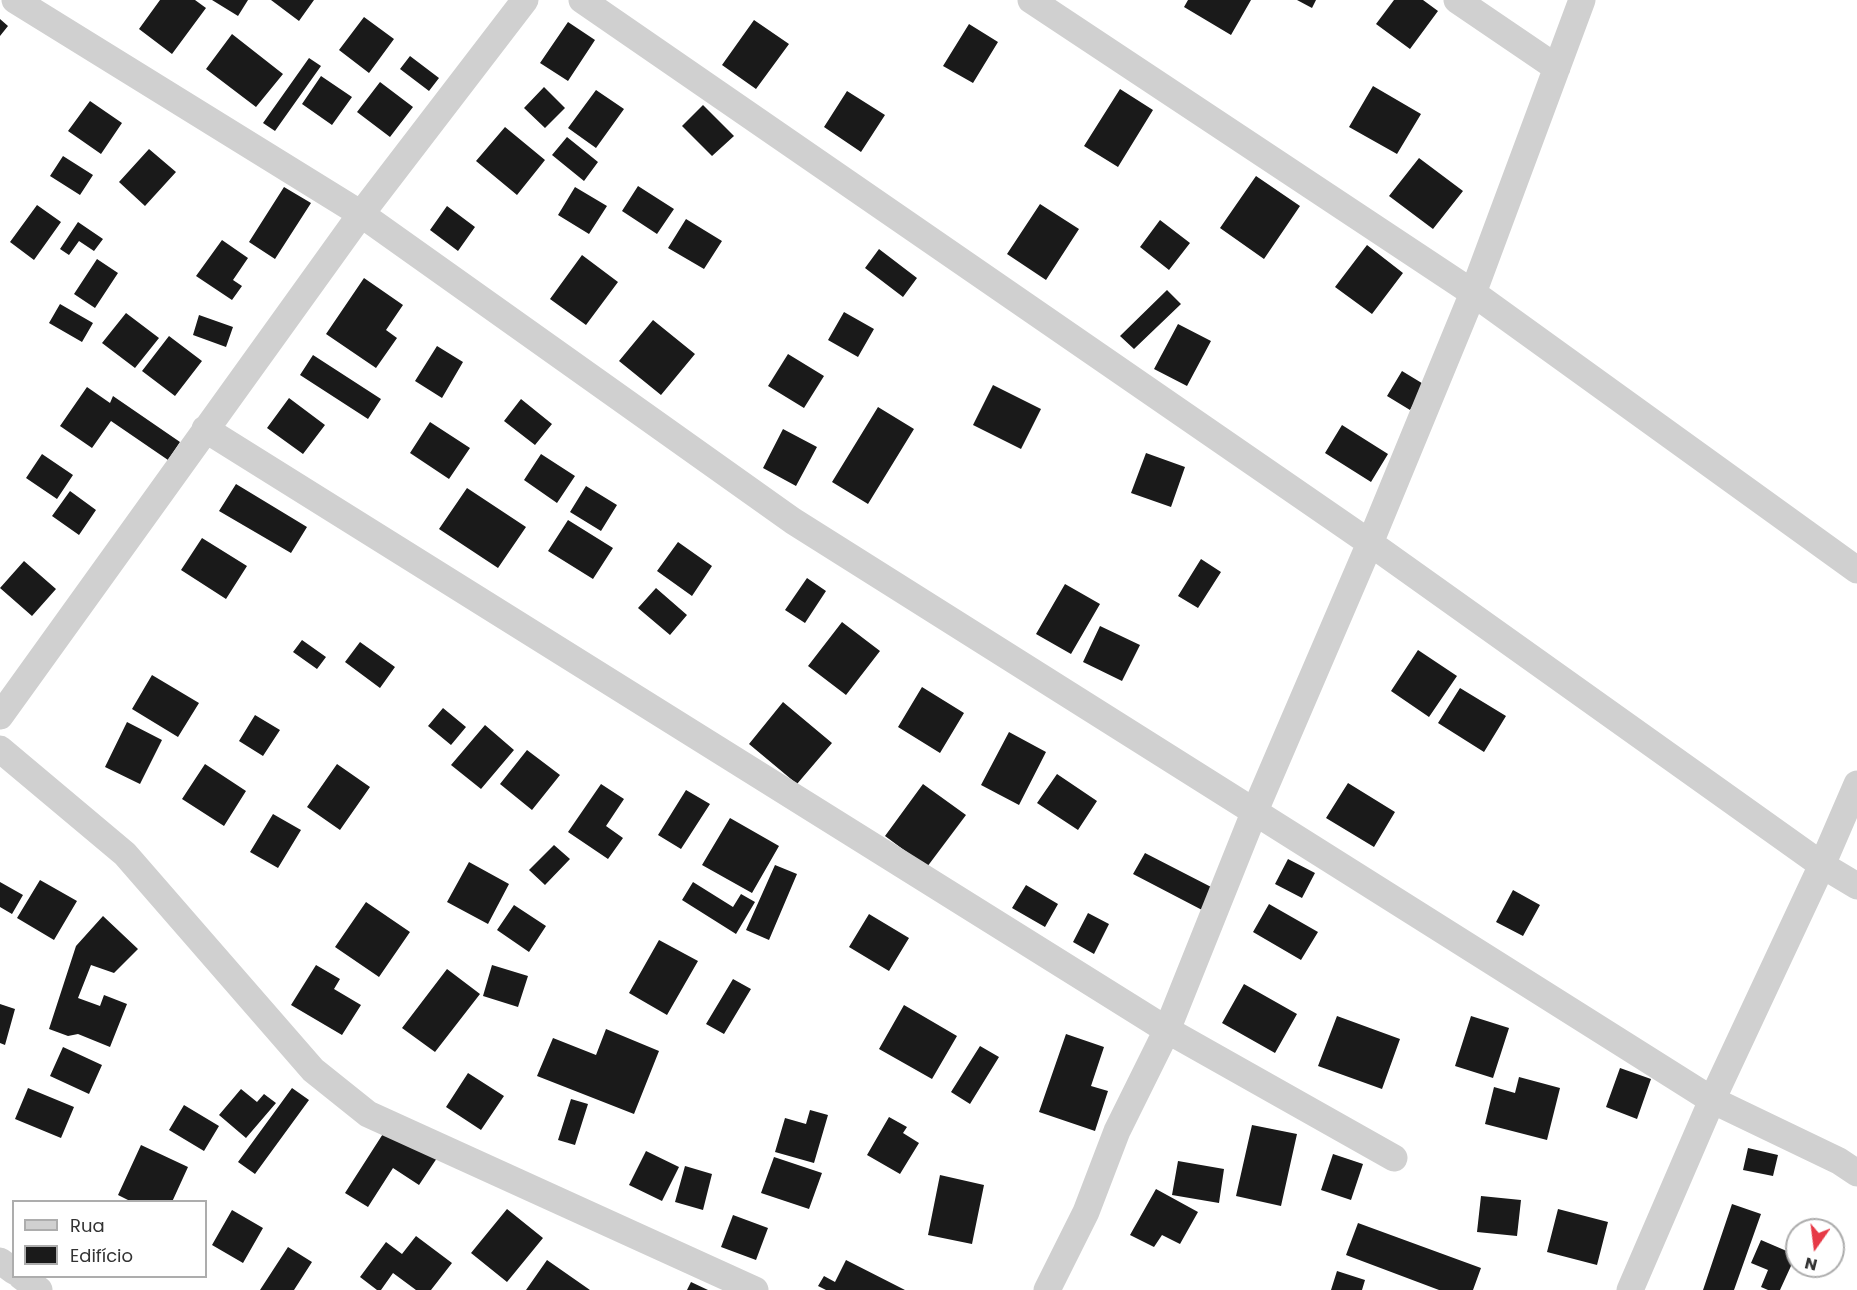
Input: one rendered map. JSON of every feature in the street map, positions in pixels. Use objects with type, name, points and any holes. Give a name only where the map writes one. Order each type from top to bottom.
[{"type":"street","points":[[15,0],[361,214],[793,521],[1712,1100],[1839,1161],[1857,1173]]},
{"type":"street","points":[[0,716],[361,214],[525,0]]},
{"type":"street","points":[[582,0],[1371,543],[1822,865],[1857,886]]},
{"type":"street","points":[[1031,0],[1473,293],[1857,570]]},
{"type":"street","points":[[1457,0],[1557,68]]},
{"type":"street","points":[[1047,1290],[1086,1212],[1117,1131],[1167,1030],[1254,813],[1371,543],[1473,293],[1582,0]]},
{"type":"street","points":[[205,429],[1167,1030],[1395,1158]]},
{"type":"street","points":[[0,749],[124,854],[313,1070],[368,1113],[755,1290]]},
{"type":"street","points":[[1630,1290],[1712,1100],[1822,865],[1857,784]]},
{"type":"street","points":[[24,1278],[39,1290]]},
{"type":"building","points":[[160,0],[195,0],[206,8],[172,54],[139,29]]},
{"type":"building","points":[[212,0],[248,0],[238,16]]},
{"type":"building","points":[[271,0],[314,0],[299,21]]},
{"type":"building","points":[[1188,0],[1251,0],[1231,35],[1184,7]]},
{"type":"building","points":[[1297,0],[1316,0],[1312,8]]},
{"type":"building","points":[[1394,0],[1423,0],[1438,11],[1410,49],[1376,24]]},
{"type":"building","points":[[364,17],[394,39],[369,73],[339,50]]},
{"type":"building","points":[[0,19],[8,26],[0,36]]},
{"type":"building","points":[[754,20],[789,44],[756,89],[722,65]]},
{"type":"building","points":[[568,22],[595,40],[568,81],[540,63]]},
{"type":"building","points":[[969,24],[998,42],[973,83],[943,66]]},
{"type":"building","points":[[232,34],[283,74],[256,107],[206,69]]},
{"type":"building","points":[[410,56],[439,78],[429,91],[400,69]]},
{"type":"building","points":[[309,58],[321,66],[275,131],[263,123]]},
{"type":"building","points":[[321,76],[352,97],[332,125],[302,104]]},
{"type":"building","points":[[380,82],[413,107],[390,137],[357,112]]},
{"type":"building","points":[[1373,86],[1421,114],[1397,154],[1349,127]]},
{"type":"building","points":[[544,87],[565,108],[545,128],[524,108]]},
{"type":"building","points":[[1120,89],[1153,110],[1118,167],[1084,146]]},
{"type":"building","points":[[596,90],[624,109],[596,148],[568,128]]},
{"type":"building","points":[[847,91],[885,115],[861,152],[824,127]]},
{"type":"building","points":[[90,101],[122,123],[101,154],[68,131]]},
{"type":"building","points":[[703,105],[734,136],[712,156],[682,126]]},
{"type":"building","points":[[505,127],[545,160],[517,195],[476,161]]},
{"type":"building","points":[[567,137],[598,162],[584,181],[552,155]]},
{"type":"building","points":[[149,149],[176,172],[145,206],[119,182]]},
{"type":"building","points":[[63,156],[93,175],[80,195],[50,176]]},
{"type":"building","points":[[1419,158],[1463,191],[1433,229],[1389,196]]},
{"type":"building","points":[[1256,176],[1300,206],[1264,259],[1220,228]]},
{"type":"building","points":[[638,186],[674,209],[657,234],[622,211]]},
{"type":"building","points":[[284,187],[311,203],[275,259],[249,242]]},
{"type":"building","points":[[575,187],[607,206],[589,234],[558,215]]},
{"type":"building","points":[[1040,204],[1079,229],[1046,280],[1007,254]]},
{"type":"building","points":[[37,205],[61,222],[34,260],[10,242]]},
{"type":"building","points":[[447,206],[475,227],[458,251],[430,230]]},
{"type":"building","points":[[686,219],[722,241],[704,269],[668,248]]},
{"type":"building","points":[[1160,220],[1190,243],[1169,270],[1140,247]]},
{"type":"building","points":[[78,222],[103,239],[94,251],[79,241],[69,255],[60,249]]},
{"type":"building","points":[[222,240],[248,258],[233,280],[242,286],[232,300],[196,276]]},
{"type":"building","points":[[1367,245],[1403,273],[1372,314],[1335,287]]},
{"type":"building","points":[[879,249],[917,278],[903,297],[865,268]]},
{"type":"building","points":[[582,255],[618,282],[586,325],[550,299]]},
{"type":"building","points":[[97,259],[118,273],[95,308],[74,294]]},
{"type":"building","points":[[364,278],[403,305],[386,330],[397,338],[376,368],[326,334]]},
{"type":"building","points":[[1167,290],[1181,304],[1134,349],[1120,336]]},
{"type":"building","points":[[60,304],[93,323],[82,342],[49,323]]},
{"type":"building","points":[[844,312],[874,329],[858,357],[828,340]]},
{"type":"building","points":[[126,313],[159,338],[135,368],[102,343]]},
{"type":"building","points":[[199,315],[233,327],[226,347],[193,335]]},
{"type":"building","points":[[653,320],[695,354],[661,395],[619,361]]},
{"type":"building","points":[[1178,324],[1211,341],[1187,386],[1154,369]]},
{"type":"building","points":[[169,336],[202,361],[175,396],[142,371]]},
{"type":"building","points":[[437,346],[463,362],[442,398],[415,381]]},
{"type":"building","points":[[788,354],[824,376],[804,408],[768,386]]},
{"type":"building","points":[[313,355],[381,399],[368,419],[300,375]]},
{"type":"building","points":[[1402,371],[1425,385],[1410,410],[1387,396]]},
{"type":"building","points":[[993,385],[1041,409],[1021,449],[973,425]]},
{"type":"building","points":[[87,387],[110,403],[113,396],[180,442],[168,460],[111,421],[92,448],[60,426]]},
{"type":"building","points":[[289,398],[325,425],[303,454],[267,428]]},
{"type":"building","points":[[521,399],[552,424],[535,445],[504,421]]},
{"type":"building","points":[[878,407],[914,429],[868,504],[832,482]]},
{"type":"building","points":[[430,422],[470,448],[449,479],[410,453]]},
{"type":"building","points":[[1342,425],[1388,454],[1371,482],[1325,453]]},
{"type":"building","points":[[783,429],[817,447],[796,486],[763,468]]},
{"type":"building","points":[[1146,453],[1185,467],[1171,507],[1131,493]]},
{"type":"building","points":[[42,454],[73,475],[57,499],[26,478]]},
{"type":"building","points":[[541,454],[575,476],[557,503],[524,480]]},
{"type":"building","points":[[236,484],[307,527],[291,553],[219,511]]},
{"type":"building","points":[[586,486],[617,505],[601,531],[570,512]]},
{"type":"building","points":[[467,488],[526,527],[498,568],[439,529]]},
{"type":"building","points":[[70,491],[96,510],[79,535],[52,516]]},
{"type":"building","points":[[568,520],[613,548],[593,579],[548,551]]},
{"type":"building","points":[[202,538],[247,566],[226,599],[181,570]]},
{"type":"building","points":[[678,542],[712,566],[692,596],[657,571]]},
{"type":"building","points":[[1201,559],[1221,572],[1198,608],[1178,596]]},
{"type":"building","points":[[24,561],[56,589],[32,616],[0,588]]},
{"type":"building","points":[[807,578],[826,591],[805,623],[785,610]]},
{"type":"building","points":[[1065,584],[1100,604],[1071,654],[1036,634]]},
{"type":"building","points":[[656,588],[687,615],[670,635],[638,608]]},
{"type":"building","points":[[842,622],[880,651],[846,695],[808,666]]},
{"type":"building","points":[[1100,626],[1140,645],[1122,681],[1083,662]]},
{"type":"building","points":[[302,640],[326,657],[317,669],[293,652]]},
{"type":"building","points":[[360,642],[395,667],[380,688],[345,662]]},
{"type":"building","points":[[1418,650],[1457,676],[1429,717],[1391,691]]},
{"type":"building","points":[[152,675],[199,703],[178,737],[132,709]]},
{"type":"building","points":[[922,687],[964,713],[940,753],[898,727]]},
{"type":"building","points":[[1460,688],[1506,716],[1484,752],[1438,723]]},
{"type":"building","points":[[783,702],[832,743],[797,784],[749,744]]},
{"type":"building","points":[[443,708],[466,727],[451,745],[428,726]]},
{"type":"building","points":[[255,715],[280,730],[263,756],[239,741]]},
{"type":"building","points":[[127,722],[162,740],[140,784],[105,767]]},
{"type":"building","points":[[485,725],[514,750],[481,789],[451,765]]},
{"type":"building","points":[[1009,732],[1046,752],[1019,805],[981,785]]},
{"type":"building","points":[[527,750],[560,775],[532,810],[500,784]]},
{"type":"building","points":[[205,764],[246,791],[224,826],[182,799]]},
{"type":"building","points":[[337,764],[370,787],[340,830],[307,807]]},
{"type":"building","points":[[1057,774],[1097,801],[1078,830],[1037,803]]},
{"type":"building","points":[[1348,783],[1395,812],[1374,847],[1326,818]]},
{"type":"building","points":[[601,784],[624,799],[606,826],[623,838],[608,859],[568,832]]},
{"type":"building","points":[[923,784],[966,815],[927,867],[885,836]]},
{"type":"building","points":[[686,790],[710,804],[681,849],[658,835]]},
{"type":"building","points":[[273,814],[301,830],[278,868],[250,852]]},
{"type":"building","points":[[730,818],[779,846],[752,893],[702,865]]},
{"type":"building","points":[[554,845],[570,859],[545,885],[529,870]]},
{"type":"building","points":[[1145,853],[1215,889],[1204,911],[1133,874]]},
{"type":"building","points":[[1288,859],[1315,873],[1302,898],[1275,884]]},
{"type":"building","points":[[469,862],[509,884],[488,924],[447,902]]},
{"type":"building","points":[[775,865],[797,874],[769,940],[746,930]]},
{"type":"building","points":[[40,880],[77,901],[54,940],[17,918]]},
{"type":"building","points":[[0,882],[23,895],[12,914],[0,907]]},
{"type":"building","points":[[693,882],[733,907],[741,894],[755,902],[736,934],[682,900]]},
{"type":"building","points":[[1026,885],[1058,904],[1045,927],[1012,908]]},
{"type":"building","points":[[1513,890],[1540,905],[1523,936],[1496,922]]},
{"type":"building","points":[[366,902],[410,932],[379,977],[335,947]]},
{"type":"building","points":[[1269,904],[1318,932],[1301,960],[1253,932]]},
{"type":"building","points":[[514,905],[546,926],[529,952],[497,930]]},
{"type":"building","points":[[1088,913],[1109,924],[1094,954],[1073,942]]},
{"type":"building","points":[[869,914],[909,938],[889,971],[849,947]]},
{"type":"building","points":[[103,916],[138,949],[114,973],[91,965],[78,998],[100,1006],[104,995],[127,1004],[110,1047],[78,1034],[68,1036],[49,1029],[76,946]]},
{"type":"building","points":[[659,940],[698,961],[667,1015],[629,993]]},
{"type":"building","points":[[316,965],[340,979],[334,989],[361,1005],[342,1035],[291,1005]]},
{"type":"building","points":[[492,965],[528,976],[518,1007],[483,996]]},
{"type":"building","points":[[447,969],[480,994],[435,1052],[402,1028]]},
{"type":"building","points":[[733,979],[751,989],[724,1034],[706,1024]]},
{"type":"building","points":[[1244,984],[1297,1014],[1275,1053],[1222,1023]]},
{"type":"building","points":[[0,1004],[15,1009],[5,1045],[0,1043]]},
{"type":"building","points":[[904,1005],[957,1036],[932,1079],[879,1049]]},
{"type":"building","points":[[1337,1016],[1400,1039],[1382,1089],[1318,1066]]},
{"type":"building","points":[[1471,1016],[1509,1028],[1493,1078],[1455,1066]]},
{"type":"building","points":[[606,1029],[659,1051],[634,1114],[537,1076],[553,1038],[596,1055]]},
{"type":"building","points":[[1066,1034],[1104,1047],[1091,1086],[1108,1091],[1095,1131],[1039,1112]]},
{"type":"building","points":[[980,1046],[999,1057],[970,1104],[951,1092]]},
{"type":"building","points":[[63,1047],[102,1065],[89,1094],[50,1076]]},
{"type":"building","points":[[1620,1068],[1651,1079],[1637,1119],[1606,1107]]},
{"type":"building","points":[[468,1073],[504,1096],[481,1130],[446,1107]]},
{"type":"building","points":[[1519,1077],[1560,1088],[1547,1140],[1485,1124],[1494,1087],[1515,1093]]},
{"type":"building","points":[[28,1088],[74,1107],[61,1138],[15,1119]]},
{"type":"building","points":[[292,1088],[309,1100],[255,1174],[238,1162]]},
{"type":"building","points":[[241,1089],[257,1102],[264,1094],[276,1103],[246,1138],[219,1115]]},
{"type":"building","points":[[571,1099],[588,1104],[575,1145],[558,1140]]},
{"type":"building","points":[[184,1105],[219,1126],[204,1151],[169,1130]]},
{"type":"building","points":[[810,1110],[828,1115],[814,1163],[775,1152],[785,1118],[806,1124]]},
{"type":"building","points":[[889,1117],[907,1127],[903,1133],[919,1143],[900,1174],[867,1155]]},
{"type":"building","points":[[1252,1125],[1297,1134],[1281,1206],[1236,1196]]},
{"type":"building","points":[[388,1126],[437,1158],[419,1185],[393,1168],[368,1207],[345,1193]]},
{"type":"building","points":[[141,1145],[188,1167],[173,1200],[128,1200],[118,1195]]},
{"type":"building","points":[[1748,1148],[1778,1155],[1773,1176],[1743,1170]]},
{"type":"building","points":[[646,1151],[679,1167],[662,1201],[629,1185]]},
{"type":"building","points":[[1333,1154],[1363,1164],[1351,1200],[1321,1190]]},
{"type":"building","points":[[774,1157],[822,1173],[809,1209],[761,1193]]},
{"type":"building","points":[[1178,1161],[1224,1169],[1219,1203],[1172,1195]]},
{"type":"building","points":[[685,1166],[712,1174],[703,1210],[675,1202]]},
{"type":"building","points":[[940,1175],[984,1185],[972,1244],[928,1235]]},
{"type":"building","points":[[1156,1189],[1198,1212],[1180,1244],[1162,1235],[1154,1247],[1130,1235]]},
{"type":"building","points":[[1481,1196],[1521,1200],[1517,1236],[1477,1232]]},
{"type":"building","points":[[1732,1204],[1761,1214],[1734,1290],[1703,1290]]},
{"type":"building","points":[[507,1209],[543,1238],[507,1282],[471,1253]]},
{"type":"building","points":[[1558,1209],[1608,1222],[1597,1265],[1547,1252]]},
{"type":"building","points":[[232,1210],[263,1228],[243,1263],[212,1245]]},
{"type":"building","points":[[733,1215],[768,1228],[756,1260],[721,1247]]},
{"type":"building","points":[[1358,1223],[1481,1268],[1473,1290],[1439,1290],[1346,1255]]},
{"type":"building","points":[[416,1236],[452,1263],[431,1290],[416,1290],[393,1273],[381,1290],[377,1290],[360,1277],[386,1242],[402,1254]]},
{"type":"building","points":[[1761,1240],[1785,1250],[1785,1278],[1780,1290],[1768,1290],[1761,1287],[1768,1270],[1751,1263]]},
{"type":"building","points":[[288,1247],[312,1262],[294,1290],[260,1290]]},
{"type":"building","points":[[547,1260],[590,1290],[526,1290]]},
{"type":"building","points":[[846,1260],[905,1290],[826,1290],[818,1286],[824,1276],[835,1282]]},
{"type":"building","points":[[1337,1271],[1365,1280],[1362,1290],[1331,1290]]},
{"type":"building","points":[[691,1282],[708,1290],[687,1290]]}]
